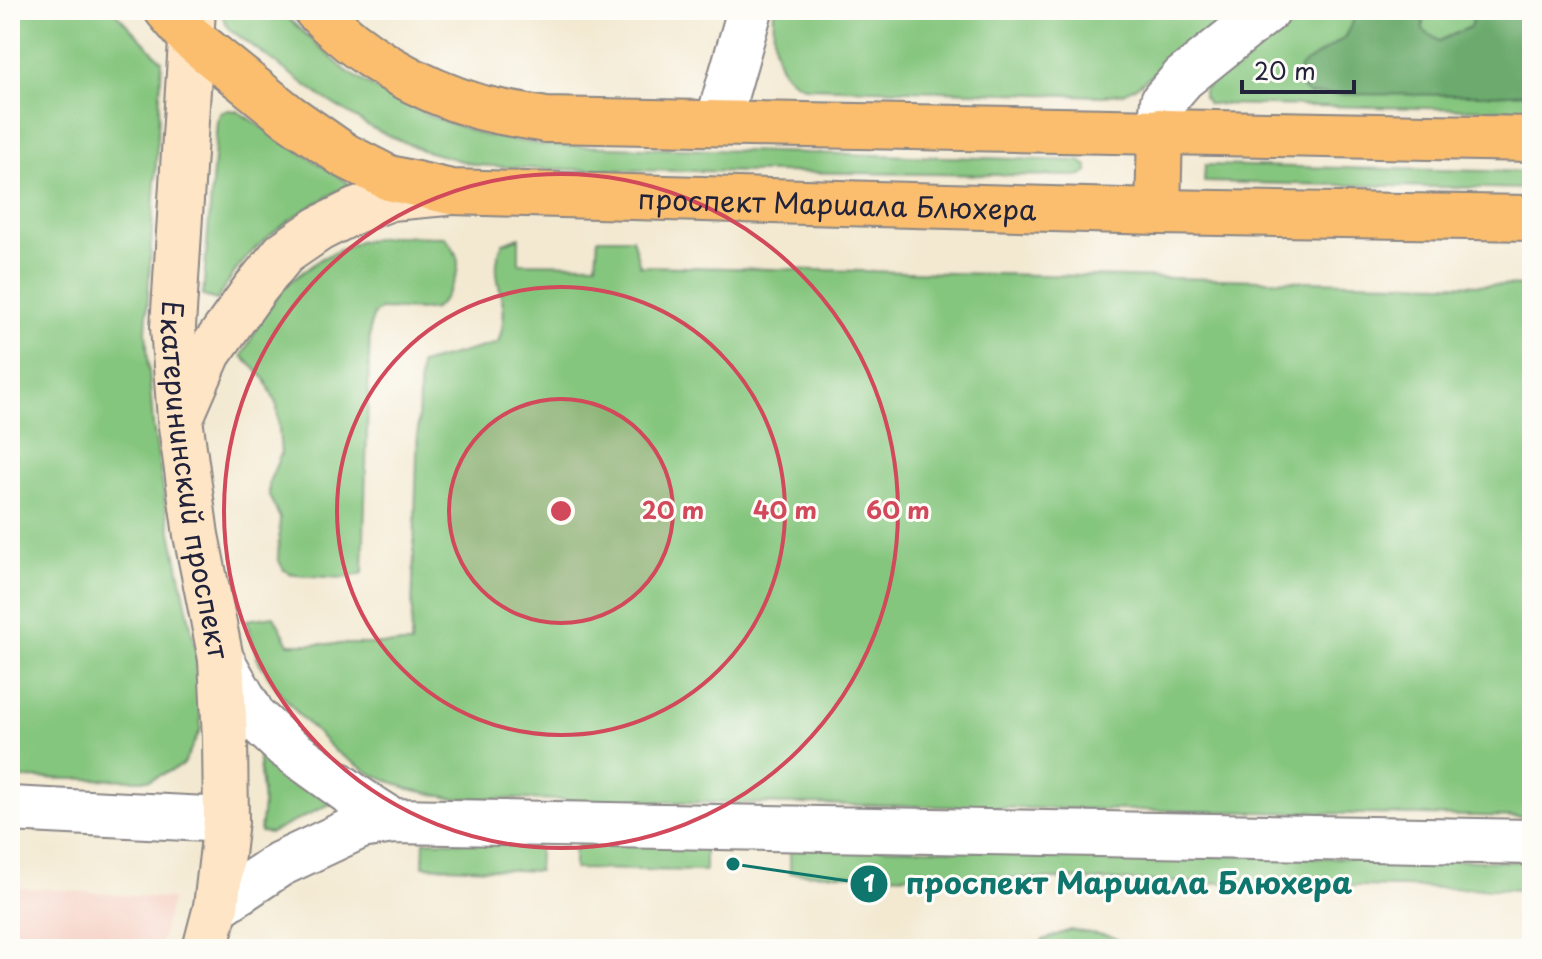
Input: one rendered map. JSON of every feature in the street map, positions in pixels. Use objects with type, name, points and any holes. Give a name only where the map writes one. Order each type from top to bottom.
[{"type":"main road","points":[[316,10],[334,29],[375,60],[427,88],[481,107],[546,120],[1532,139]]},
{"type":"main road","name":"проспект Маршала Блюхера","points":[[183,19],[288,116],[344,155],[389,178],[451,192],[1158,212],[1532,218]]},
{"type":"main road","points":[[1158,212],[1160,131]]},
{"type":"street","points":[[718,122],[750,10]]},
{"type":"street","points":[[1160,131],[1163,101],[1183,78],[1268,10]]},
{"type":"street","name":"Екатерининский проспект","points":[[183,19],[173,327],[180,419],[196,535],[221,659],[225,739],[226,820],[216,907],[205,949]]},
{"type":"street","points":[[180,419],[209,353],[284,253],[319,229],[355,211],[391,198],[451,192]]},
{"type":"street","points":[[221,659],[254,717],[285,746],[393,821]]},
{"type":"street","points":[[10,809],[226,820]]},
{"type":"street","points":[[216,907],[280,864],[361,826],[393,821],[1532,842]]},
{"type":"shaded area","points":[[10,888],[172,899],[159,949],[10,949]]},
{"type":"green space","points":[[10,10],[113,10],[162,61],[146,332],[153,425],[167,513],[197,656],[201,729],[183,765],[150,780],[13,778],[10,775]]},
{"type":"green space","points":[[223,10],[279,10],[345,70],[387,96],[483,135],[542,145],[1080,161],[1088,167],[1088,172],[1079,176],[539,169],[476,165],[422,150],[372,128],[322,97],[228,28]]},
{"type":"green space","points":[[774,10],[1234,10],[1140,84],[1124,93],[1103,96],[806,87],[789,78],[779,64],[774,37]]},
{"type":"green space","points":[[1307,10],[1532,10],[1532,110],[1208,104],[1204,89]]},
{"type":"green space","points":[[1359,10],[1429,10],[1423,16],[1423,30],[1439,41],[1470,27],[1474,15],[1490,10],[1532,10],[1532,93],[1308,94],[1299,85],[1300,67],[1344,38]]},
{"type":"green space","points":[[237,111],[350,184],[306,209],[253,250],[217,300],[203,296],[217,121],[221,112]]},
{"type":"green space","points":[[1205,165],[1532,172],[1532,189],[1204,182]]},
{"type":"green space","points":[[392,236],[445,237],[456,254],[457,272],[437,307],[432,310],[381,309],[374,314],[370,326],[363,573],[345,578],[294,575],[284,570],[278,559],[280,518],[269,496],[269,482],[281,454],[277,406],[265,379],[242,356],[265,313],[288,283],[322,258],[358,242]]},
{"type":"green space","points":[[519,237],[519,263],[596,264],[598,238],[632,238],[640,266],[1532,286],[1532,817],[451,798],[409,789],[372,774],[336,752],[277,689],[258,660],[246,620],[274,616],[289,644],[411,644],[420,364],[498,343],[504,315],[497,260],[503,243]]},
{"type":"green space","points":[[257,740],[334,802],[271,833],[260,832],[263,804]]},
{"type":"green space","points":[[581,840],[705,844],[705,871],[574,869],[574,852]]},
{"type":"green space","points":[[424,841],[535,843],[539,853],[538,871],[423,866]]},
{"type":"green space","points":[[790,846],[1532,862],[1532,890],[790,873]]},
{"type":"green space","points":[[1070,930],[1111,936],[1133,949],[1035,949],[1043,940]]},
{"type":"place","name":"проспект Маршала Блюхера","points":[[733,864]]}]
